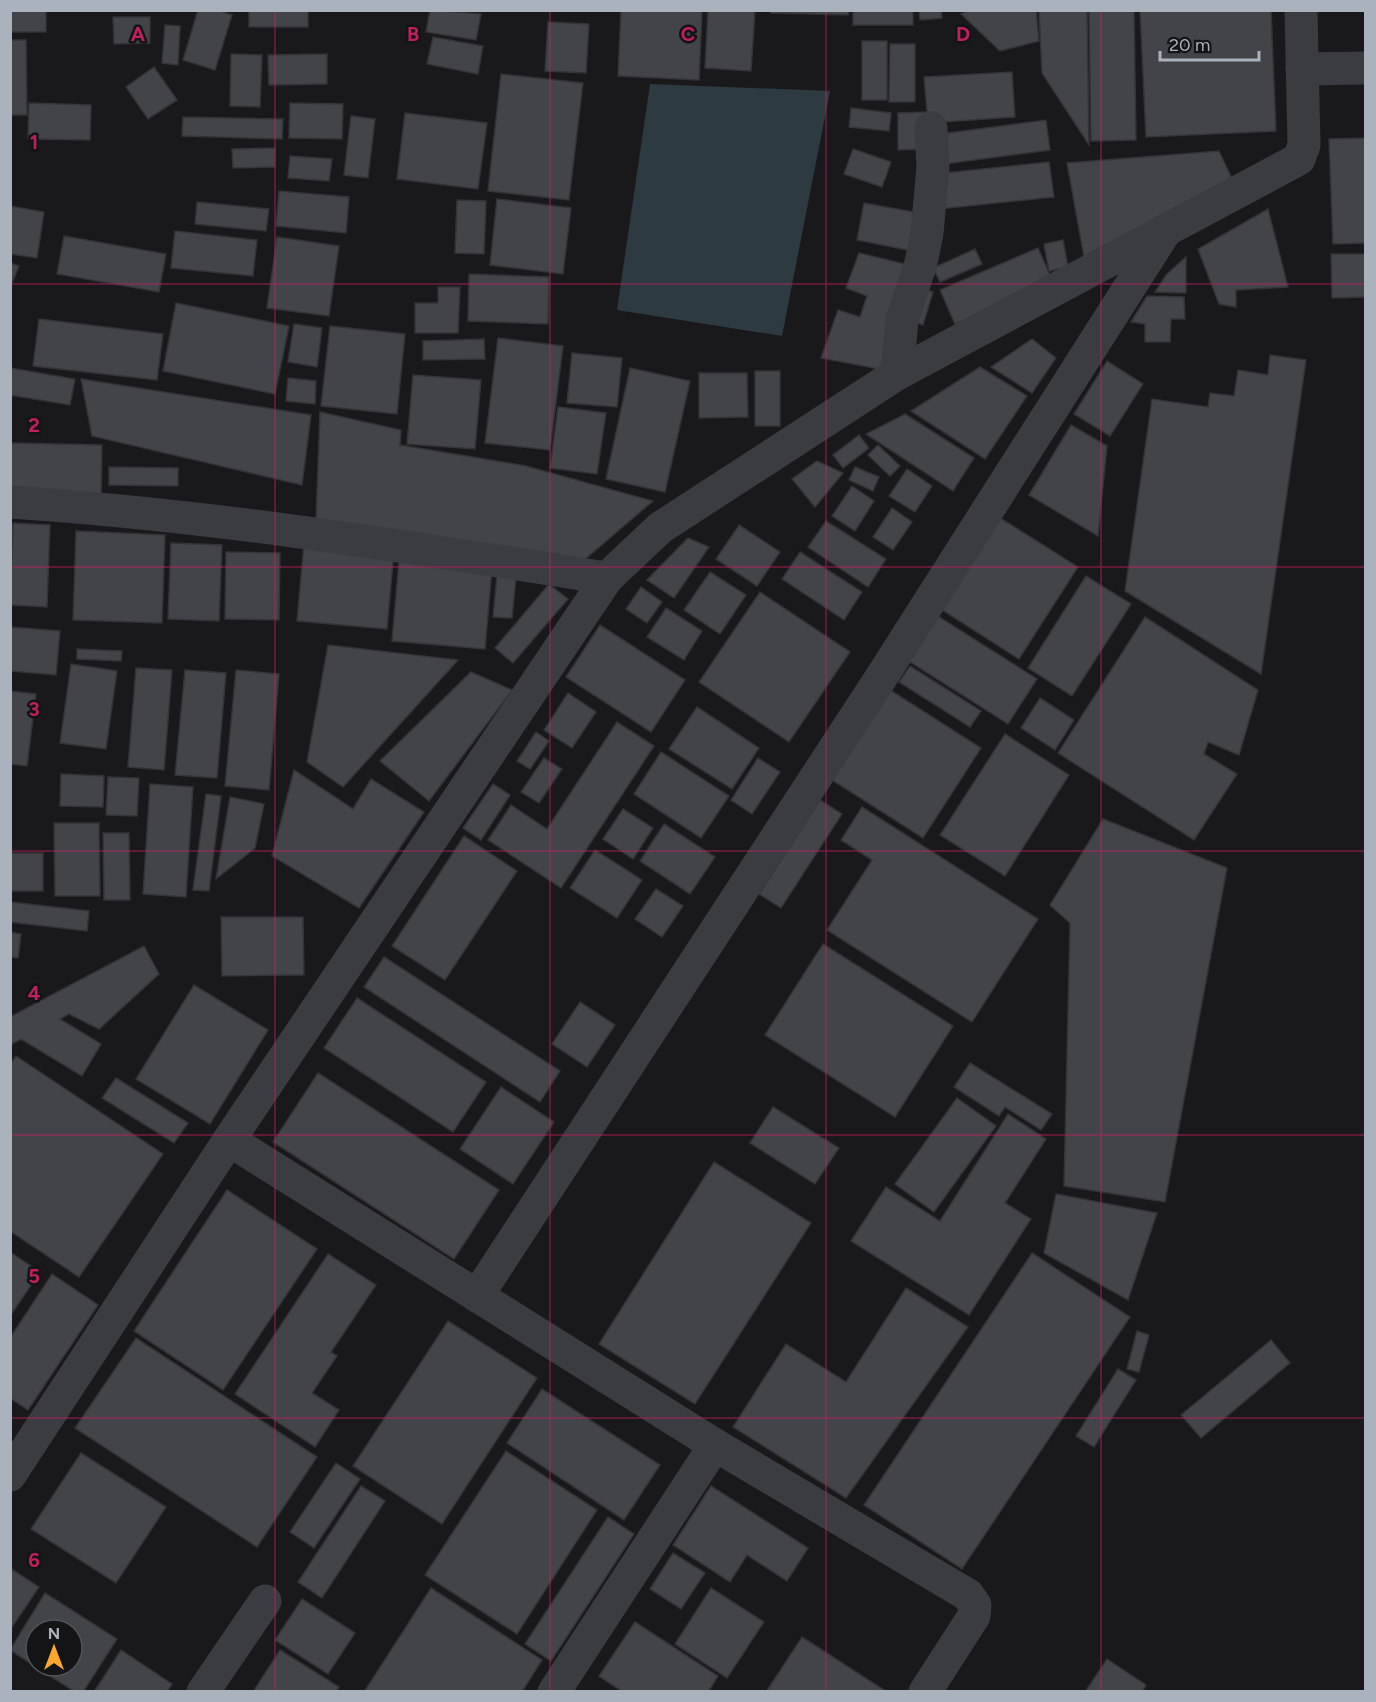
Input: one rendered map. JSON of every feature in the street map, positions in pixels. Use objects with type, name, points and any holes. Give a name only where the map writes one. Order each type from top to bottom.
[{"type":"street","points":[[10,1475],[229,1140],[607,578],[660,528],[897,374],[1299,159],[1304,145],[1301,10]]},
{"type":"street","points":[[1302,69],[1365,68]]},
{"type":"street","points":[[897,374],[902,320],[921,263],[927,233],[933,167],[931,128]]},
{"type":"street","points":[[477,1296],[884,673],[1167,228]]},
{"type":"street","points":[[10,502],[108,508],[290,529],[607,578]]},
{"type":"street","points":[[229,1140],[715,1444],[968,1595],[975,1605],[974,1616],[925,1692]]},
{"type":"street","points":[[554,1692],[715,1444]]},
{"type":"street","points":[[203,1692],[265,1601]]},
{"type":"shaded area","points":[[650,84],[830,91],[782,336],[617,310]]},
{"type":"building","points":[[10,10],[46,10],[46,32],[10,32]]},
{"type":"building","points":[[198,10],[218,10],[232,15],[215,70],[183,60]]},
{"type":"building","points":[[249,10],[308,10],[308,27],[249,27]]},
{"type":"building","points":[[430,10],[481,14],[476,40],[426,32]]},
{"type":"building","points":[[621,10],[702,10],[699,80],[618,76]]},
{"type":"building","points":[[708,10],[755,10],[751,71],[705,68]]},
{"type":"building","points":[[771,10],[849,10],[848,15],[771,13]]},
{"type":"building","points":[[853,10],[913,10],[913,25],[853,25]]},
{"type":"building","points":[[919,10],[941,10],[942,18],[920,20]]},
{"type":"building","points":[[970,10],[1036,10],[1039,41],[1000,51],[961,14]]},
{"type":"building","points":[[1039,10],[1087,10],[1089,145],[1042,73]]},
{"type":"building","points":[[1089,10],[1134,10],[1136,140],[1091,141]]},
{"type":"building","points":[[1140,10],[1271,10],[1276,131],[1146,137]]},
{"type":"building","points":[[113,17],[150,17],[150,43],[114,44]]},
{"type":"building","points":[[548,22],[589,24],[586,73],[545,71]]},
{"type":"building","points":[[165,25],[180,26],[178,65],[162,63]]},
{"type":"building","points":[[433,37],[483,46],[478,74],[427,64]]},
{"type":"building","points":[[10,40],[26,40],[27,115],[10,115]]},
{"type":"building","points":[[862,41],[887,41],[887,100],[862,100]]},
{"type":"building","points":[[890,44],[915,44],[915,102],[889,102]]},
{"type":"building","points":[[231,54],[262,55],[260,107],[230,106]]},
{"type":"building","points":[[327,54],[327,84],[269,85],[268,55]]},
{"type":"building","points":[[154,67],[177,100],[148,119],[126,87]]},
{"type":"building","points":[[1012,72],[1015,117],[928,123],[924,77]]},
{"type":"building","points":[[501,74],[583,83],[569,200],[488,191]]},
{"type":"building","points":[[29,103],[91,105],[90,140],[28,139]]},
{"type":"building","points":[[290,103],[343,104],[342,139],[289,138]]},
{"type":"building","points":[[851,108],[891,113],[889,131],[849,127]]},
{"type":"building","points":[[926,112],[926,149],[898,150],[898,113]]},
{"type":"building","points":[[405,113],[487,123],[478,189],[397,179]]},
{"type":"building","points":[[351,116],[375,119],[368,178],[344,175]]},
{"type":"building","points":[[183,117],[283,119],[282,139],[182,136]]},
{"type":"building","points":[[1046,120],[1050,150],[937,165],[933,135]]},
{"type":"building","points":[[1366,138],[1366,243],[1333,244],[1329,139]]},
{"type":"building","points":[[275,148],[275,167],[233,168],[232,149]]},
{"type":"building","points":[[853,149],[891,162],[882,187],[844,174]]},
{"type":"building","points":[[1219,151],[1232,179],[1084,257],[1067,163]]},
{"type":"building","points":[[290,156],[332,159],[329,181],[288,178]]},
{"type":"building","points":[[1049,162],[1054,197],[939,209],[935,174]]},
{"type":"building","points":[[279,191],[349,197],[346,233],[276,226]]},
{"type":"building","points":[[497,199],[571,208],[563,274],[490,265]]},
{"type":"building","points":[[457,200],[486,201],[484,254],[455,253]]},
{"type":"building","points":[[197,202],[269,209],[266,231],[195,224]]},
{"type":"building","points":[[864,203],[925,214],[918,252],[857,240]]},
{"type":"building","points":[[10,206],[44,212],[37,258],[10,254]]},
{"type":"building","points":[[1268,209],[1288,287],[1236,290],[1236,307],[1219,304],[1198,249]]},
{"type":"building","points":[[175,231],[257,240],[253,276],[171,268]]},
{"type":"building","points":[[64,236],[166,254],[159,292],[57,274]]},
{"type":"building","points":[[277,237],[339,246],[329,316],[267,308]]},
{"type":"building","points":[[1063,240],[1068,267],[1049,271],[1044,244]]},
{"type":"building","points":[[1038,248],[1053,282],[955,324],[940,290]]},
{"type":"building","points":[[975,249],[982,264],[940,282],[933,268]]},
{"type":"building","points":[[859,253],[913,266],[884,370],[821,358],[838,310],[860,317],[867,296],[846,288]]},
{"type":"building","points":[[1331,254],[1366,254],[1366,297],[1332,298]]},
{"type":"building","points":[[1186,257],[1186,293],[1155,292],[1166,275]]},
{"type":"building","points":[[10,263],[19,266],[10,288]]},
{"type":"building","points":[[469,274],[549,277],[548,324],[468,321]]},
{"type":"building","points":[[438,287],[460,287],[458,333],[415,333],[415,303],[438,303]]},
{"type":"building","points":[[917,287],[933,292],[923,325],[907,320]]},
{"type":"building","points":[[1147,296],[1184,297],[1185,319],[1171,319],[1170,342],[1145,342],[1145,324],[1131,322]]},
{"type":"building","points":[[176,303],[289,326],[275,394],[163,371]]},
{"type":"building","points":[[39,319],[163,334],[157,380],[33,366]]},
{"type":"building","points":[[294,324],[322,328],[317,367],[288,362]]},
{"type":"building","points":[[330,326],[405,334],[397,414],[321,406]]},
{"type":"building","points":[[498,338],[563,346],[550,450],[485,443]]},
{"type":"building","points":[[484,339],[485,359],[423,360],[423,341]]},
{"type":"building","points":[[1032,339],[1056,358],[1032,393],[991,367]]},
{"type":"building","points":[[572,353],[622,358],[617,407],[567,403]]},
{"type":"building","points":[[1270,355],[1306,360],[1261,674],[1125,591],[1152,399],[1208,407],[1210,393],[1234,396],[1238,370],[1268,375]]},
{"type":"building","points":[[1107,361],[1143,384],[1110,436],[1074,414]]},
{"type":"building","points":[[980,367],[1027,396],[985,459],[911,411]]},
{"type":"building","points":[[10,368],[75,379],[70,405],[10,395]]},
{"type":"building","points":[[630,368],[690,381],[665,492],[606,479]]},
{"type":"building","points":[[755,371],[780,371],[780,426],[755,426]]},
{"type":"building","points":[[699,373],[747,373],[748,417],[699,418]]},
{"type":"building","points":[[413,375],[481,380],[475,449],[407,444]]},
{"type":"building","points":[[288,378],[316,381],[315,404],[286,401]]},
{"type":"building","points":[[81,379],[311,415],[302,485],[92,436]]},
{"type":"building","points":[[558,407],[606,413],[597,474],[550,468]]},
{"type":"building","points":[[320,412],[401,430],[400,445],[526,466],[653,501],[583,561],[316,521]]},
{"type":"building","points":[[905,414],[974,458],[953,491],[866,434]]},
{"type":"building","points":[[1071,425],[1107,446],[1098,536],[1029,495]]},
{"type":"building","points":[[859,435],[869,448],[843,468],[833,455]]},
{"type":"building","points":[[10,443],[102,445],[101,497],[10,495]]},
{"type":"building","points":[[878,445],[900,466],[890,476],[868,455]]},
{"type":"building","points":[[817,461],[843,473],[815,507],[792,479]]},
{"type":"building","points":[[109,467],[178,468],[178,486],[109,485]]},
{"type":"building","points":[[855,467],[879,477],[873,491],[849,480]]},
{"type":"building","points":[[907,469],[932,486],[915,512],[889,496]]},
{"type":"building","points":[[852,486],[874,501],[855,531],[832,516]]},
{"type":"building","points":[[892,508],[912,522],[893,550],[873,537]]},
{"type":"building","points":[[997,516],[1078,567],[1019,659],[939,608]]},
{"type":"building","points":[[826,521],[886,559],[868,587],[808,547]]},
{"type":"building","points":[[13,523],[50,525],[47,607],[10,605]]},
{"type":"building","points":[[739,525],[780,552],[757,586],[716,559]]},
{"type":"building","points":[[76,531],[165,535],[162,623],[73,620]]},
{"type":"building","points":[[688,538],[709,547],[674,598],[647,580]]},
{"type":"building","points":[[171,543],[222,545],[219,621],[168,619]]},
{"type":"building","points":[[304,543],[394,551],[387,629],[297,621]]},
{"type":"building","points":[[226,552],[280,553],[279,620],[225,619]]},
{"type":"building","points":[[800,552],[862,592],[844,620],[782,579]]},
{"type":"building","points":[[399,561],[492,569],[485,649],[392,641]]},
{"type":"building","points":[[710,572],[746,595],[720,634],[684,610]]},
{"type":"building","points":[[497,575],[516,577],[512,618],[493,617]]},
{"type":"building","points":[[1086,576],[1131,604],[1072,696],[1028,668]]},
{"type":"building","points":[[549,584],[568,599],[513,663],[495,648]]},
{"type":"building","points":[[641,587],[662,602],[647,623],[626,609]]},
{"type":"building","points":[[760,592],[850,652],[789,742],[699,682]]},
{"type":"building","points":[[666,608],[702,631],[684,660],[647,637]]},
{"type":"building","points":[[936,615],[1037,679],[1008,724],[907,660]]},
{"type":"building","points":[[1145,617],[1258,690],[1239,755],[1208,742],[1204,754],[1237,774],[1194,840],[1058,753]]},
{"type":"building","points":[[600,625],[685,680],[651,732],[566,677]]},
{"type":"building","points":[[10,627],[60,631],[56,675],[10,671]]},
{"type":"building","points":[[328,645],[458,660],[343,787],[307,762]]},
{"type":"building","points":[[77,649],[122,651],[121,661],[77,659]]},
{"type":"building","points":[[71,664],[117,671],[106,749],[60,743]]},
{"type":"building","points":[[910,666],[981,711],[970,727],[899,682]]},
{"type":"building","points":[[136,668],[172,670],[164,770],[128,767]]},
{"type":"building","points":[[185,670],[226,673],[217,778],[175,775]]},
{"type":"building","points":[[236,670],[279,674],[269,790],[225,786]]},
{"type":"building","points":[[471,672],[512,690],[429,801],[380,761]]},
{"type":"building","points":[[890,690],[981,748],[923,838],[832,780]]},
{"type":"building","points":[[10,691],[36,694],[27,766],[10,764]]},
{"type":"building","points":[[568,693],[596,712],[572,748],[544,730]]},
{"type":"building","points":[[1040,698],[1074,720],[1055,750],[1021,728]]},
{"type":"building","points":[[697,707],[759,748],[732,789],[669,749]]},
{"type":"building","points":[[617,722],[654,746],[561,888],[488,840],[511,805],[547,829]]},
{"type":"building","points":[[536,732],[549,741],[530,769],[517,761]]},
{"type":"building","points":[[1005,734],[1069,775],[1005,876],[940,835]]},
{"type":"building","points":[[661,752],[729,796],[701,838],[634,794]]},
{"type":"building","points":[[544,758],[562,769],[539,803],[521,792]]},
{"type":"building","points":[[758,758],[780,772],[752,814],[731,800]]},
{"type":"building","points":[[294,770],[353,809],[371,779],[424,812],[359,908],[272,856]]},
{"type":"building","points":[[61,774],[104,776],[103,807],[60,806]]},
{"type":"building","points":[[108,777],[139,778],[137,816],[106,815]]},
{"type":"building","points":[[150,784],[193,787],[186,897],[143,894]]},
{"type":"building","points":[[493,784],[510,795],[481,840],[463,828]]},
{"type":"building","points":[[206,794],[221,796],[209,891],[193,890]]},
{"type":"building","points":[[230,797],[264,804],[255,848],[216,879]]},
{"type":"building","points":[[820,800],[842,814],[781,908],[759,894]]},
{"type":"building","points":[[862,807],[1038,919],[972,1022],[827,930],[872,860],[841,840]]},
{"type":"building","points":[[623,809],[653,828],[633,859],[603,839]]},
{"type":"building","points":[[1103,819],[1227,868],[1165,1202],[1064,1186],[1070,923],[1050,905]]},
{"type":"building","points":[[54,823],[99,823],[100,896],[55,896]]},
{"type":"building","points":[[664,824],[715,857],[690,894],[640,861]]},
{"type":"building","points":[[103,833],[129,833],[130,900],[104,900]]},
{"type":"building","points":[[464,836],[517,871],[445,980],[392,946]]},
{"type":"building","points":[[595,850],[642,880],[617,918],[570,888]]},
{"type":"building","points":[[10,853],[43,853],[43,891],[10,891]]},
{"type":"building","points":[[656,889],[683,906],[662,937],[635,919]]},
{"type":"building","points":[[10,902],[89,911],[87,931],[10,922]]},
{"type":"building","points":[[221,917],[303,917],[304,975],[222,976]]},
{"type":"building","points":[[10,932],[21,934],[18,958],[10,957]]},
{"type":"building","points":[[823,944],[953,1026],[895,1117],[765,1035]]},
{"type":"building","points":[[144,946],[159,974],[99,1029],[69,1014],[60,1019],[101,1044],[82,1076],[21,1039],[10,1045],[10,1017]]},
{"type":"building","points":[[384,957],[560,1071],[540,1102],[364,987]]},
{"type":"building","points":[[194,985],[268,1030],[210,1124],[136,1079]]},
{"type":"building","points":[[357,998],[486,1082],[453,1132],[324,1048]]},
{"type":"building","points":[[580,1002],[615,1025],[587,1067],[552,1044]]},
{"type":"building","points":[[16,1056],[163,1154],[79,1277],[10,1231],[10,1064]]},
{"type":"building","points":[[970,1063],[1052,1114],[1041,1130],[1005,1107],[999,1116],[954,1087]]},
{"type":"building","points":[[318,1073],[499,1190],[454,1259],[273,1142]]},
{"type":"building","points":[[116,1078],[188,1123],[174,1143],[102,1098]]},
{"type":"building","points":[[501,1087],[554,1122],[513,1184],[460,1149]]},
{"type":"building","points":[[957,1098],[996,1126],[934,1212],[895,1184]]},
{"type":"building","points":[[773,1107],[839,1148],[815,1184],[750,1143]]},
{"type":"building","points":[[1008,1114],[1046,1139],[1005,1203],[1031,1219],[969,1315],[851,1241],[886,1187],[940,1221]]},
{"type":"building","points":[[714,1162],[811,1223],[695,1404],[599,1344]]},
{"type":"building","points":[[227,1190],[317,1249],[223,1390],[134,1331]]},
{"type":"building","points":[[1056,1194],[1157,1213],[1128,1300],[1044,1253]]},
{"type":"building","points":[[10,1252],[40,1272],[10,1316]]},
{"type":"building","points":[[1032,1253],[1130,1317],[962,1569],[864,1505]]},
{"type":"building","points":[[328,1254],[376,1285],[331,1352],[337,1356],[312,1393],[339,1410],[315,1447],[235,1394]]},
{"type":"building","points":[[52,1274],[98,1305],[28,1410],[10,1398],[10,1338]]},
{"type":"building","points":[[906,1288],[968,1327],[846,1498],[733,1427],[786,1344],[846,1382]]},
{"type":"building","points":[[448,1321],[537,1378],[442,1524],[353,1466]]},
{"type":"building","points":[[1137,1331],[1149,1335],[1139,1372],[1127,1369]]},
{"type":"building","points":[[136,1338],[317,1457],[257,1547],[75,1428]]},
{"type":"building","points":[[1271,1340],[1290,1363],[1201,1438],[1181,1415]]},
{"type":"building","points":[[1118,1369],[1136,1380],[1094,1447],[1076,1436]]},
{"type":"building","points":[[542,1389],[660,1465],[624,1520],[507,1443]]},
{"type":"building","points":[[506,1451],[597,1510],[517,1634],[425,1575]]},
{"type":"building","points":[[81,1453],[166,1507],[116,1583],[31,1529]]},
{"type":"building","points":[[336,1463],[360,1479],[314,1548],[290,1532]]},
{"type":"building","points":[[361,1486],[385,1501],[322,1598],[298,1582]]},
{"type":"building","points":[[711,1486],[808,1548],[787,1581],[747,1555],[730,1582],[673,1545]]},
{"type":"building","points":[[608,1517],[634,1534],[551,1661],[525,1644]]},
{"type":"building","points":[[673,1553],[705,1573],[681,1609],[650,1589]]},
{"type":"building","points":[[10,1568],[39,1587],[10,1630]]},
{"type":"building","points":[[431,1588],[542,1660],[522,1692],[364,1692]]},
{"type":"building","points":[[711,1588],[764,1622],[727,1678],[675,1644]]},
{"type":"building","points":[[45,1593],[117,1639],[83,1692],[75,1692],[53,1678],[84,1678],[84,1618],[30,1618]]},
{"type":"building","points":[[302,1599],[355,1633],[328,1674],[275,1640]]},
{"type":"building","points":[[635,1622],[718,1676],[708,1692],[623,1692],[599,1676]]},
{"type":"building","points":[[24,1627],[24,1659],[10,1650]]},
{"type":"building","points":[[802,1637],[884,1690],[883,1692],[766,1692]]},
{"type":"building","points":[[121,1650],[172,1684],[167,1692],[94,1692]]},
{"type":"building","points":[[280,1650],[339,1687],[336,1692],[253,1692]]},
{"type":"building","points":[[1107,1659],[1146,1685],[1142,1692],[1085,1692]]}]
